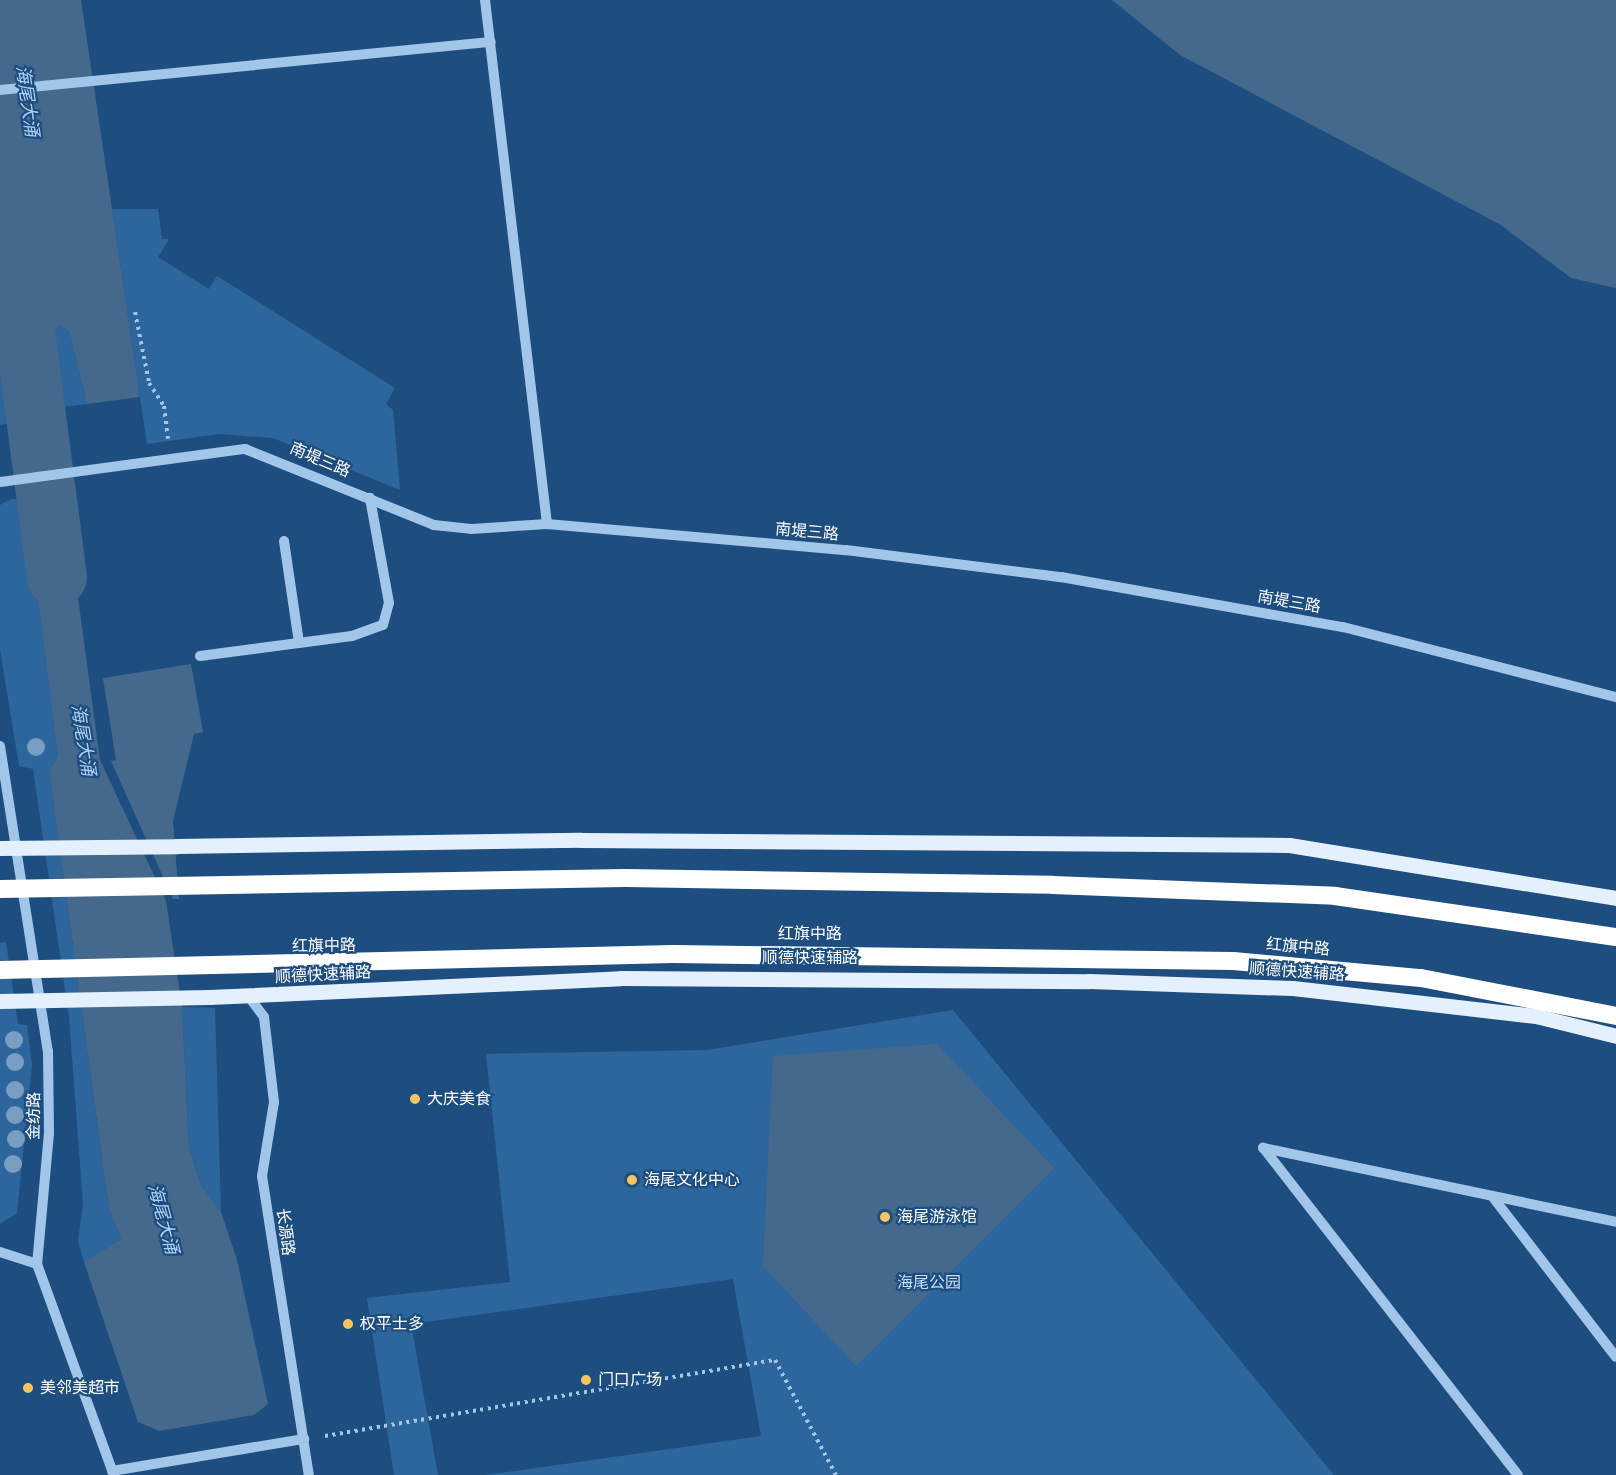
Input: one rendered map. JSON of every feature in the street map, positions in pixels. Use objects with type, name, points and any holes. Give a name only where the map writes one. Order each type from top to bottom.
[{"type":"highway","points":[[0,889],[625,878],[1053,885],[1335,896],[1616,937]]},
{"type":"highway","name":"红旗中路","points":[[0,970],[673,954],[1233,961],[1421,978],[1616,1016]]},
{"type":"main road","points":[[0,848],[581,840],[1289,845],[1616,897]]},
{"type":"main road","name":"顺德快速辅路","points":[[0,1001],[249,997],[621,978],[1089,981],[1305,989],[1536,1016],[1616,1036]]},
{"type":"street","points":[[485,0],[547,524]]},
{"type":"street","points":[[0,90],[491,42]]},
{"type":"street","name":"南堤三路","points":[[0,482],[245,449],[434,525],[471,529],[547,524],[846,550],[1061,577],[1343,627],[1616,697]]},
{"type":"street","points":[[200,656],[352,636],[383,625],[388,603],[370,498]]},
{"type":"street","points":[[284,541],[299,643]]},
{"type":"street","name":"金纺路","points":[[0,746],[48,1051],[50,1133],[37,1264],[113,1473]]},
{"type":"street","name":"长源路","points":[[249,997],[264,1017],[274,1102],[262,1176],[309,1475]]},
{"type":"street","points":[[1518,1475],[1263,1148],[1616,1222]]},
{"type":"street","points":[[1492,1196],[1616,1357]]},
{"type":"street","points":[[0,1252],[37,1264]]},
{"type":"street","points":[[113,1473],[157,1461],[304,1439]]},
{"type":"path","points":[[135,312],[149,383],[162,400],[168,438]]},
{"type":"path","points":[[304,1439],[775,1360],[836,1475]]},
{"type":"green space","points":[[112,209],[158,209],[162,239],[169,239],[158,257],[209,289],[217,276],[395,388],[386,404],[393,410],[400,490],[273,438],[219,434],[147,444]]},
{"type":"green space","points":[[60,325],[69,331],[87,404],[53,408],[50,336]]},
{"type":"green space","points":[[0,340],[19,422],[0,425]]},
{"type":"green space","points":[[11,499],[26,499],[32,525],[58,756],[49,771],[109,1209],[121,1239],[84,1262],[78,1241],[83,1204],[69,1017],[33,769],[19,766],[0,650],[0,505]]},
{"type":"green space","points":[[6,942],[18,1024],[27,1025],[32,1065],[17,1213],[0,1224],[0,943]]},
{"type":"green space","points":[[182,1007],[215,1008],[221,1212],[201,1185],[189,1148]]},
{"type":"green space","name":"海尾公园","points":[[953,1010],[1334,1475],[486,1475],[761,1436],[733,1279],[411,1324],[438,1475],[394,1475],[367,1298],[510,1282],[486,1054],[707,1050]]},
{"type":"water","points":[[0,0],[81,0],[140,397],[87,404],[69,331],[60,325],[50,336],[55,417],[19,422],[0,340]]},
{"type":"water","points":[[1112,0],[1616,0],[1616,288],[1571,278],[1501,225],[1180,55]]},
{"type":"water","points":[[64,494],[100,760],[166,901],[182,1007],[189,1148],[201,1185],[221,1212],[237,1260],[268,1404],[255,1416],[269,1475],[178,1475],[159,1431],[138,1422],[84,1262],[121,1239],[109,1209],[49,771],[58,756],[26,499]]},
{"type":"water","points":[[191,664],[203,732],[194,734],[173,821],[179,899],[173,899],[111,761],[116,760],[103,678]]},
{"type":"water","name":"海尾游泳馆","points":[[937,1044],[1054,1168],[856,1366],[763,1266],[773,1056]]},
{"type":"pier","points":[[268,1404],[258,1417],[272,1475],[175,1475],[157,1433],[138,1422],[159,1431],[254,1415]]},
{"type":"waterway","name":"海尾大涌","points":[[26,339],[57,577]]},
{"type":"place","name":"大庆美食","points":[[415,1099]]},
{"type":"place","name":"海尾文化中心","points":[[632,1180]]},
{"type":"place","name":"海尾游泳馆","points":[[885,1217]]},
{"type":"place","name":"权平士多","points":[[348,1324]]},
{"type":"place","name":"门口广场","points":[[586,1380]]},
{"type":"place","name":"美邻美超市","points":[[28,1388]]}]
